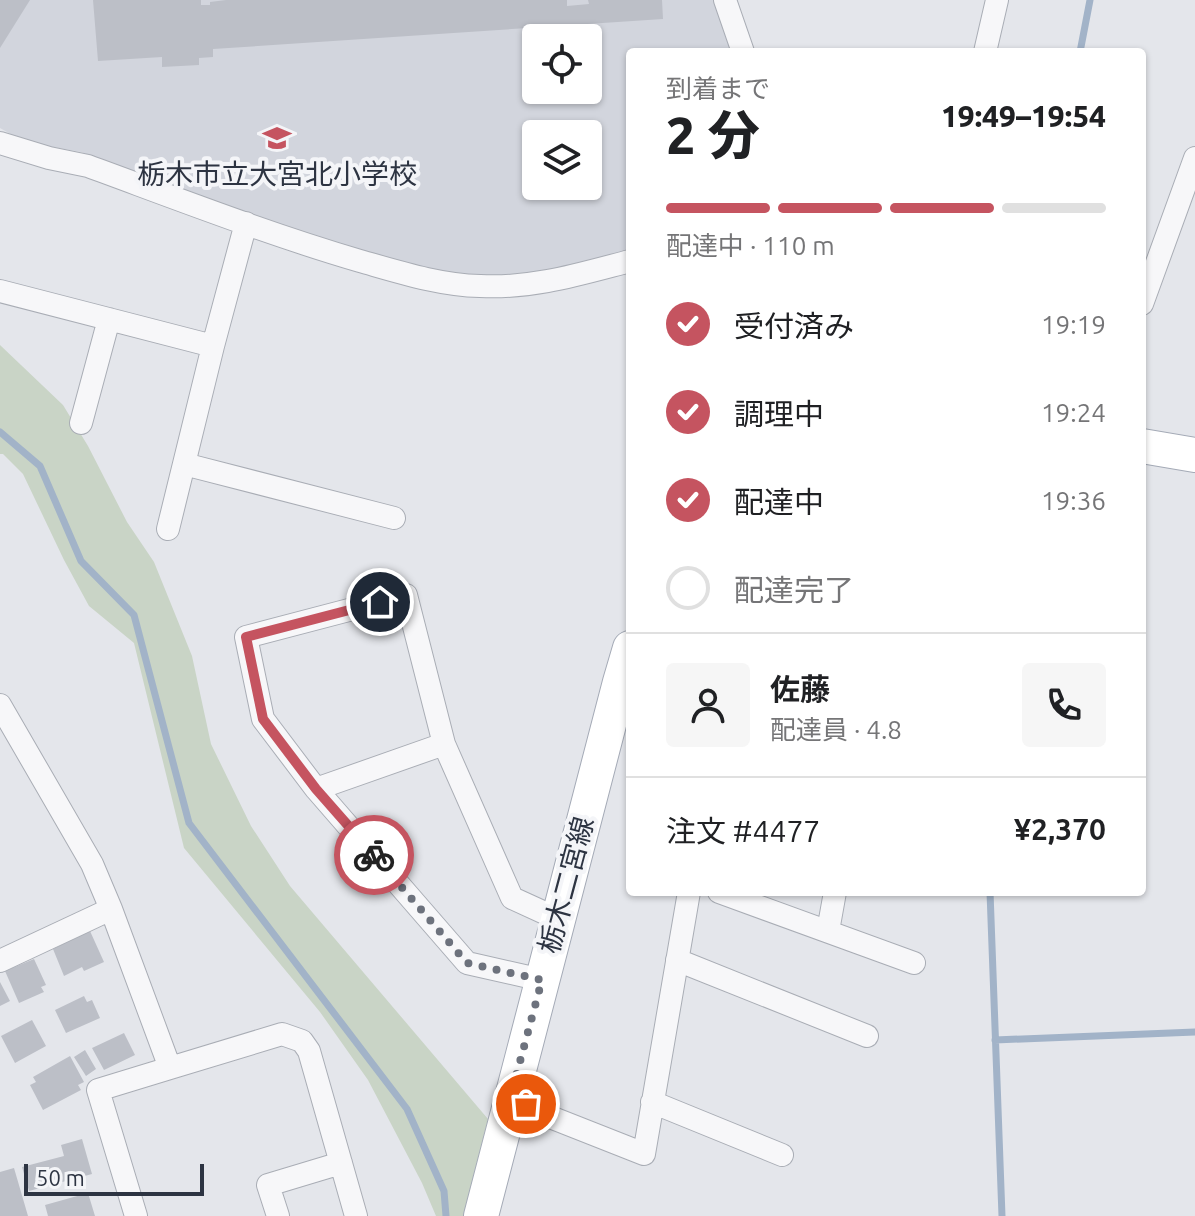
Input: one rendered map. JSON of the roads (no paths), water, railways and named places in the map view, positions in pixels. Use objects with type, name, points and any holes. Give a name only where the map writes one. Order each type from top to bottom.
[{"type":"main road","points":[[1146,447],[1195,455]]},
{"type":"main road","name":"栃木二宮線","points":[[481,1216],[626,663]]},
{"type":"street","points":[[725,0],[742,48]]},
{"type":"street","points":[[986,48],[997,0]]},
{"type":"street","points":[[0,143],[88,166],[322,250],[413,276],[478,286],[529,285],[626,262]]},
{"type":"street","points":[[1146,293],[1195,158]]},
{"type":"street","points":[[168,529],[246,223]]},
{"type":"street","points":[[0,291],[213,346]]},
{"type":"street","points":[[81,423],[109,319]]},
{"type":"street","points":[[184,464],[394,518]]},
{"type":"street","points":[[542,980],[467,963],[316,789],[263,719],[246,637],[406,595],[444,744],[512,898],[558,919]]},
{"type":"street","points":[[0,705],[92,864],[170,1068]]},
{"type":"street","points":[[316,789],[444,744]]},
{"type":"street","points":[[511,1095],[540,1113],[644,1154],[688,896]]},
{"type":"street","points":[[730,896],[914,963]]},
{"type":"street","points":[[828,931],[834,896]]},
{"type":"street","points":[[0,961],[111,909]]},
{"type":"street","points":[[677,960],[867,1036]]},
{"type":"street","points":[[136,1216],[98,1090],[282,1034],[302,1041],[309,1051],[356,1216]]},
{"type":"street","points":[[652,1102],[782,1155]]},
{"type":"street","points":[[278,1216],[268,1185],[341,1163]]},
{"type":"waterway","points":[[1081,48],[1090,0]]},
{"type":"waterway","points":[[0,432],[40,466],[81,561],[134,615],[189,823],[407,1109],[444,1191],[446,1216]]},
{"type":"waterway","points":[[990,896],[1002,1216]]},
{"type":"waterway","points":[[995,1040],[1195,1032]]},
{"type":"place","name":"栃木市立大宮北小学校","points":[[277,138]]}]
